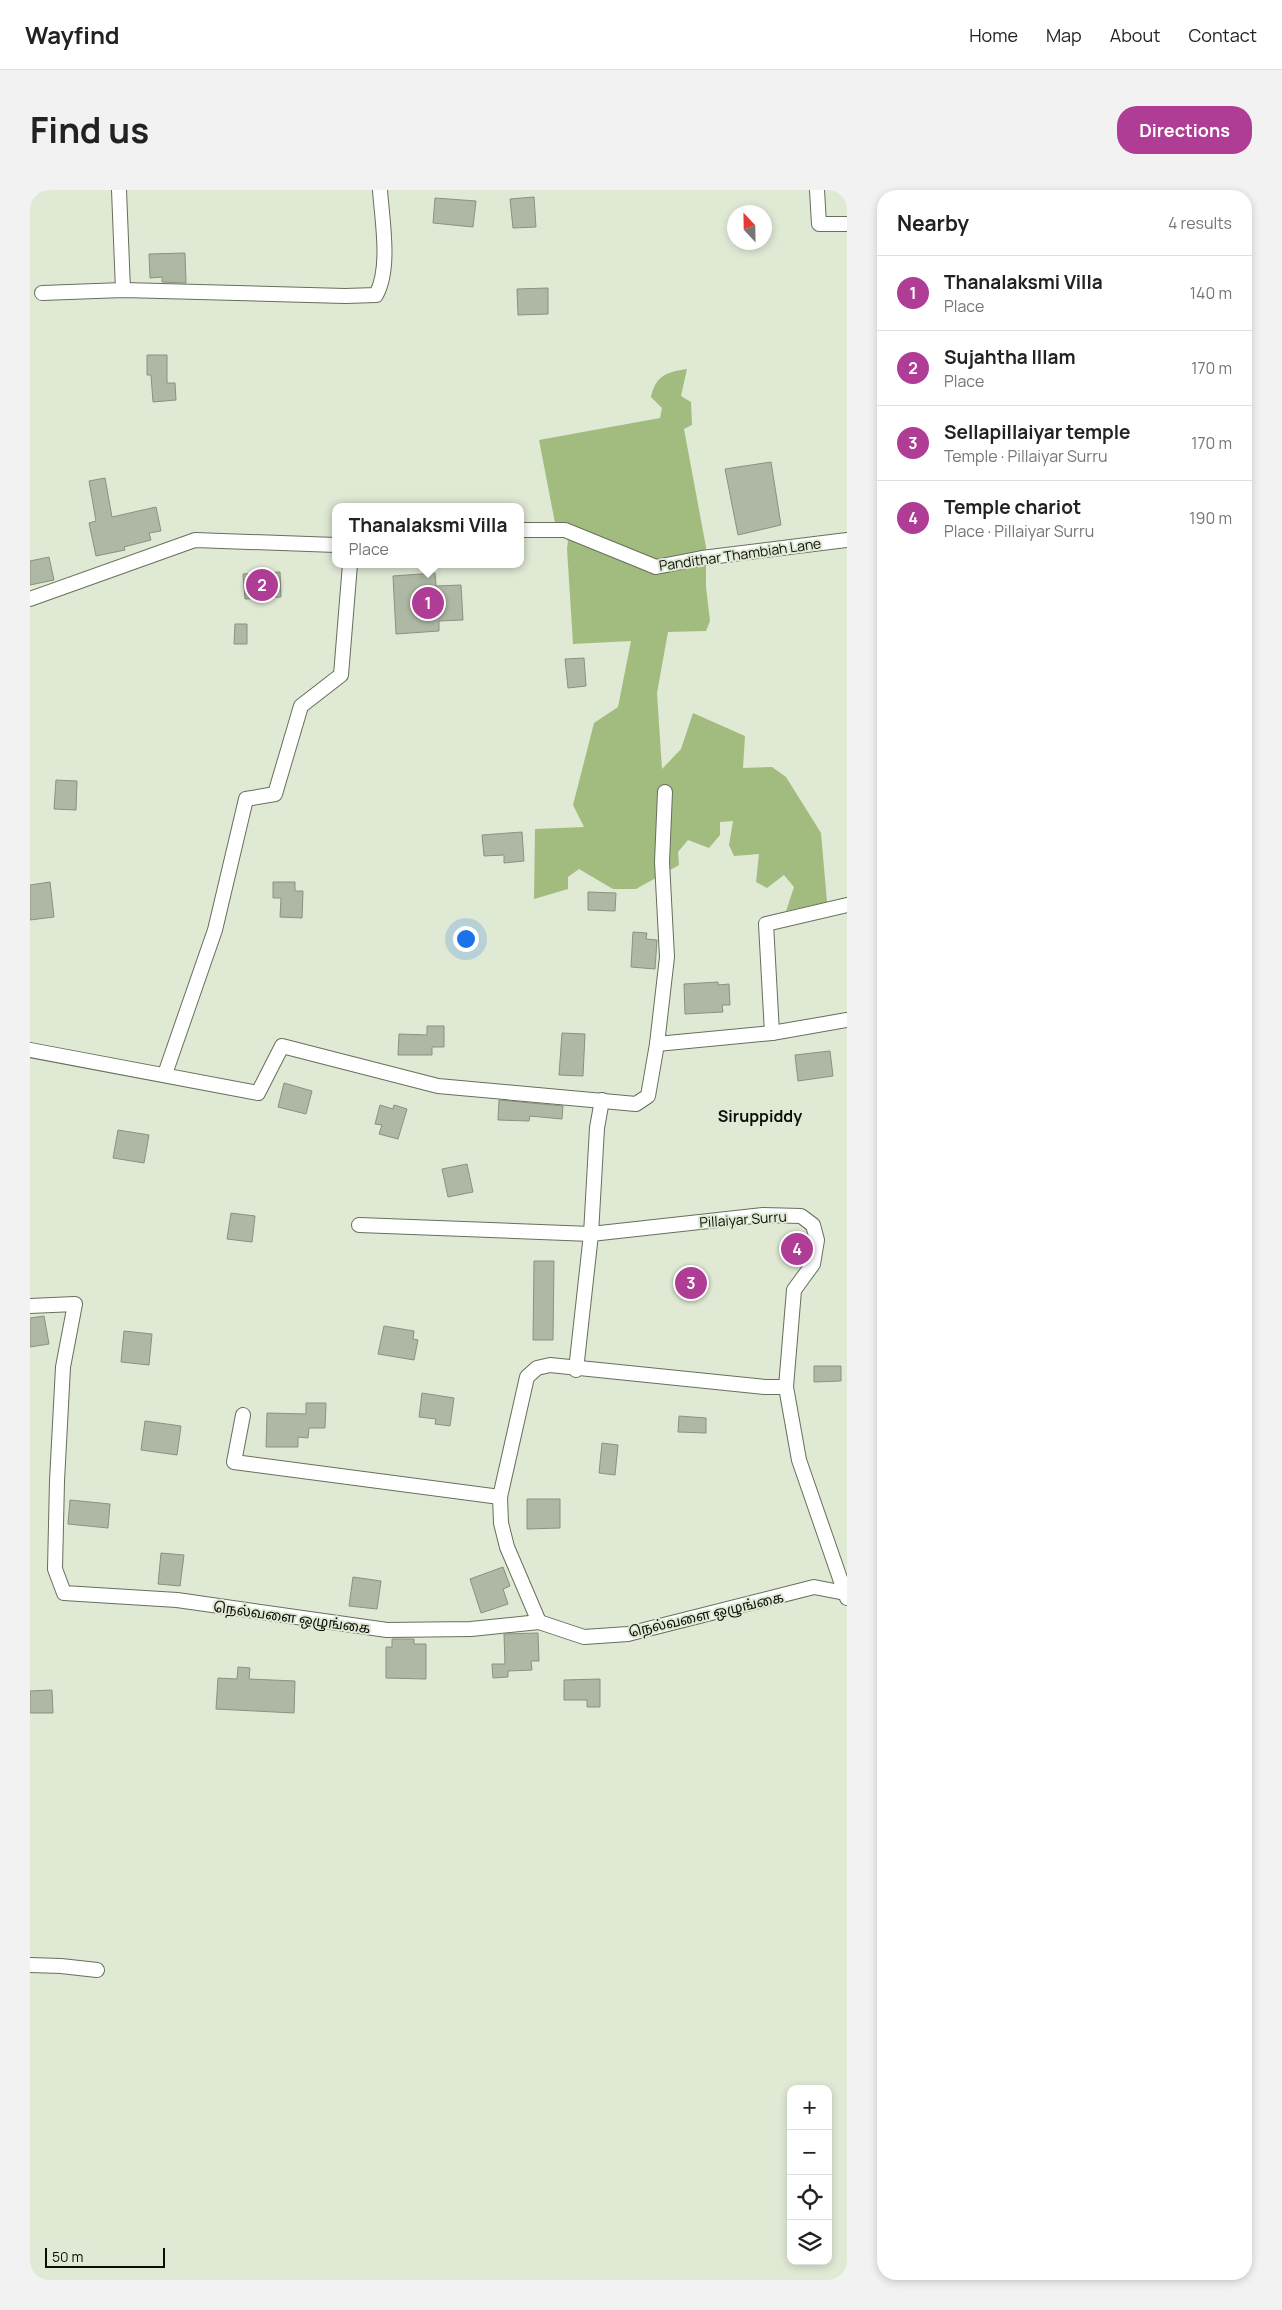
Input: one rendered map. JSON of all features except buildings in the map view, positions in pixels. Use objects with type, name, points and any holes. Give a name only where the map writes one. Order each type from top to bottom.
[{"type":"street","points":[[119,190],[123,290]]},
{"type":"street","points":[[42,293],[123,290],[344,296],[376,295],[380,287],[384,258],[380,190]]},
{"type":"street","points":[[817,190],[819,224],[847,224]]},
{"type":"street","name":"Pandithar Thambiah Lane","points":[[524,530],[565,530],[656,567],[702,558],[847,540]]},
{"type":"street","points":[[30,599],[195,540],[332,545]]},
{"type":"street","points":[[165,1074],[215,930],[246,799],[275,794],[301,706],[342,675],[350,568]]},
{"type":"street","points":[[30,1050],[258,1093],[282,1046],[438,1086],[636,1104],[648,1096],[657,1044],[667,957],[662,862],[665,792]]},
{"type":"street","points":[[772,1033],[766,924],[847,905]]},
{"type":"street","points":[[657,1044],[772,1033],[847,1020]]},
{"type":"street","points":[[576,1370],[591,1234],[597,1128],[602,1100]]},
{"type":"street","name":"Pillaiyar Surru","points":[[359,1225],[591,1234],[762,1215],[801,1216],[813,1225],[818,1240],[813,1264],[794,1290],[786,1388],[799,1460],[846,1595]]},
{"type":"street","name":"நெல்வளை ஒழுங்கை","points":[[30,1306],[75,1304],[63,1367],[57,1481],[55,1569],[64,1593],[178,1600],[387,1630],[471,1629],[539,1622],[584,1637],[628,1634],[814,1588],[846,1595]]},
{"type":"street","points":[[539,1622],[507,1547],[501,1523],[500,1497],[527,1377],[537,1368],[550,1365],[576,1370],[786,1388]]},
{"type":"street","points":[[243,1415],[234,1462],[500,1497]]},
{"type":"street","points":[[30,1965],[97,1970]]},
{"type":"green space","points":[[687,369],[681,396],[691,402],[692,425],[684,429],[706,547],[706,587],[710,621],[706,631],[668,632],[657,693],[662,769],[681,749],[693,713],[745,736],[743,768],[772,767],[786,777],[821,833],[827,902],[786,911],[794,887],[784,875],[767,888],[756,882],[759,854],[734,856],[729,845],[733,821],[720,822],[720,835],[709,848],[688,840],[678,852],[679,865],[636,889],[613,889],[579,869],[568,877],[568,889],[534,899],[535,829],[584,827],[573,805],[594,723],[618,707],[631,641],[573,644],[568,541],[555,523],[539,440],[660,418],[662,408],[651,397],[656,384],[659,379],[668,373]]},
{"type":"place","name":"Sujahtha Illam","points":[[262,585]]},
{"type":"place","name":"Thanalaksmi Villa","points":[[428,603]]},
{"type":"place","name":"Temple chariot","points":[[797,1249]]},
{"type":"place","name":"Sellapillaiyar temple","points":[[691,1283]]},
{"type":"district","name":"Siruppiddy","points":[[760,1116]]}]
